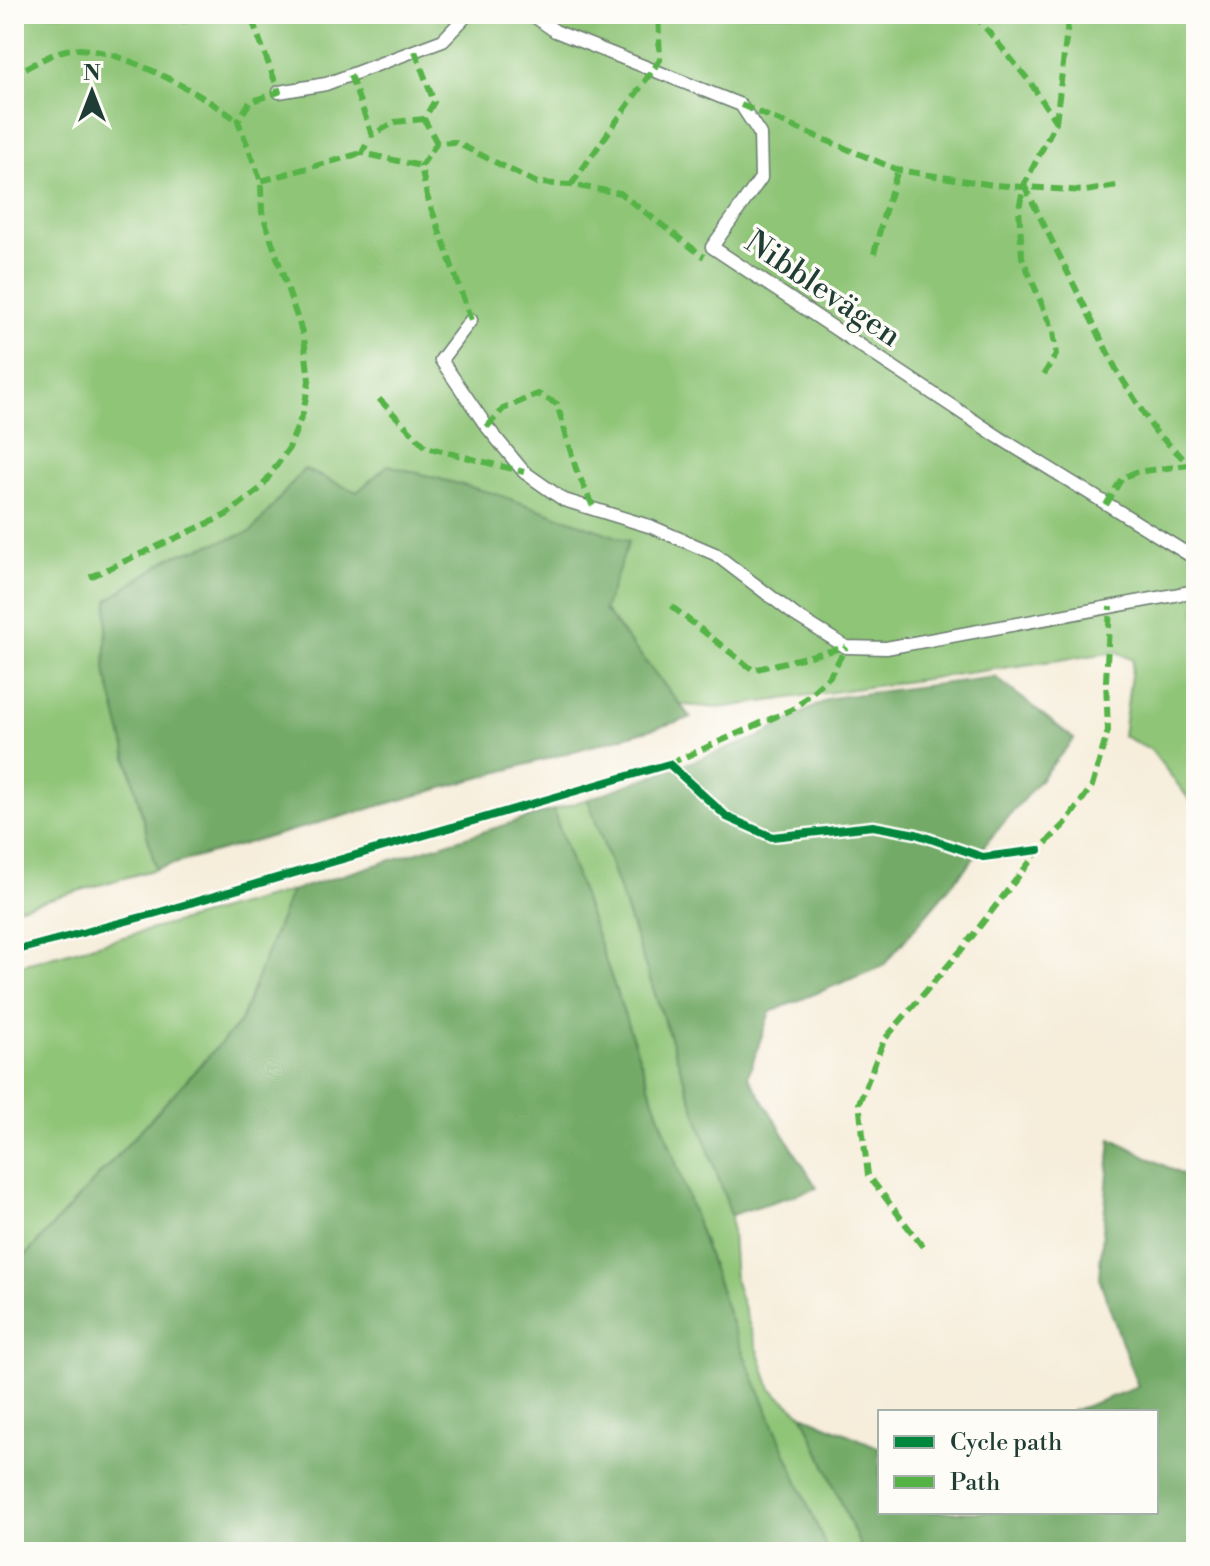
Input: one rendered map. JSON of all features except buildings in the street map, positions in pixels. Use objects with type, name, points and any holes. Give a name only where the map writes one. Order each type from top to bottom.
[{"type":"lane","points":[[279,92],[326,84],[443,40],[468,14]]},
{"type":"lane","name":"Nibblevägen","points":[[531,14],[555,31],[741,105],[760,134],[761,178],[712,247],[1012,445],[1196,559]]},
{"type":"lane","points":[[471,320],[441,360],[487,427],[524,472],[564,500],[652,527],[715,554],[795,615],[846,647],[886,648],[1196,591]]},
{"type":"green space","points":[[14,14],[1196,14],[1196,808],[1150,749],[1123,736],[1133,660],[1117,652],[719,708],[592,697],[278,815],[126,754],[156,869],[14,909]]},
{"type":"green space","points":[[388,465],[496,494],[629,541],[604,610],[691,718],[156,869],[105,669],[108,600],[171,557],[251,532],[304,469],[357,492]]},
{"type":"green space","points":[[995,677],[1074,739],[883,966],[770,1012],[748,1076],[817,1188],[731,1215],[588,799],[757,738],[830,698]]},
{"type":"green space","points":[[588,799],[731,1215],[735,1282],[771,1389],[803,1415],[863,1552],[828,1552],[738,1341],[553,810]]},
{"type":"green space","points":[[553,810],[738,1341],[828,1552],[14,1552],[14,1268],[240,1022],[291,891]]},
{"type":"green space","points":[[291,891],[240,1022],[14,1268],[14,967]]},
{"type":"green space","points":[[1111,1138],[1196,1182],[1196,1552],[863,1552],[803,1415],[878,1447],[878,1514],[1158,1514],[1158,1410],[1075,1410],[1138,1387],[1099,1278]]},
{"type":"marked path","points":[[164,14],[182,21],[218,14]]},
{"type":"marked path","points":[[90,577],[226,515],[261,488],[289,448],[303,413],[309,381],[304,338],[262,212],[261,181],[238,121],[250,102],[279,92],[250,14]]},
{"type":"marked path","points":[[571,185],[660,60],[658,14]]},
{"type":"marked path","points":[[974,14],[1030,82],[1056,122],[1024,185],[1019,208],[1022,257],[1053,331],[1056,355],[1044,374]]},
{"type":"marked path","points":[[1056,122],[1069,14]]},
{"type":"marked path","points":[[26,68],[66,50],[85,49],[107,54],[156,72],[238,121]]},
{"type":"marked path","points":[[415,51],[434,102],[424,119],[437,143]]},
{"type":"marked path","points":[[350,75],[372,135],[395,122],[424,119]]},
{"type":"marked path","points":[[741,105],[898,170],[993,185],[1086,191],[1122,185]]},
{"type":"marked path","points":[[471,320],[427,196],[421,166],[437,143],[455,142],[537,183],[620,193],[704,257]]},
{"type":"marked path","points":[[366,145],[362,153],[421,166]]},
{"type":"marked path","points":[[261,181],[362,153]]},
{"type":"marked path","points":[[874,254],[898,170]]},
{"type":"marked path","points":[[1024,185],[1116,369],[1154,430],[1196,471]]},
{"type":"marked path","points":[[487,427],[503,409],[538,394],[557,404],[576,469],[594,509]]},
{"type":"marked path","points":[[379,399],[426,447],[524,472]]},
{"type":"marked path","points":[[1106,505],[1122,478],[1136,472],[1189,465]]},
{"type":"marked path","points":[[671,606],[753,670],[846,647]]},
{"type":"marked path","points":[[923,1247],[868,1175],[859,1103],[884,1040],[963,948],[1039,850],[1065,824],[1092,786],[1108,731],[1106,681],[1110,607]]},
{"type":"marked path","points":[[669,764],[795,708],[830,676],[846,647]]},
{"type":"cycle path","points":[[14,951],[153,914],[669,764],[727,817],[772,837],[873,826],[916,834],[983,857],[1039,850]]}]
